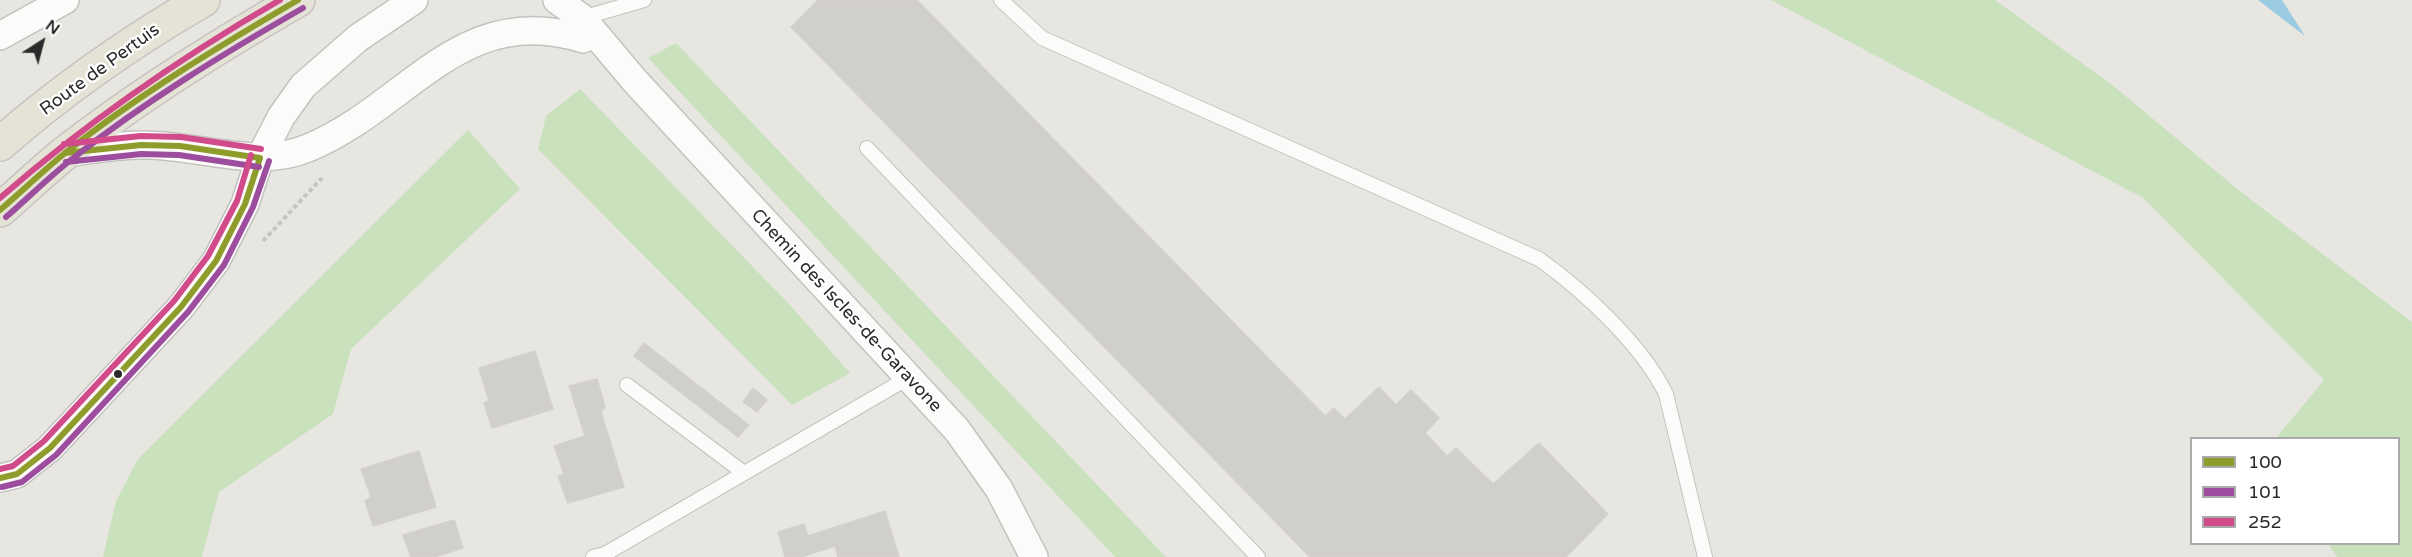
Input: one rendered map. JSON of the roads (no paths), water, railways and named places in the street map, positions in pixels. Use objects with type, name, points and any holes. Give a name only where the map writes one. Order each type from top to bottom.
[{"type":"main road","name":"Route de Pertuis","points":[[0,144],[82,80],[168,20],[203,0]]},
{"type":"main road","points":[[0,210],[65,153],[131,105],[246,30],[298,0]]},
{"type":"street","points":[[0,36],[65,0]]},
{"type":"street","points":[[0,478],[17,474],[50,448],[182,307],[216,261],[245,204],[260,158],[281,117],[303,86],[358,38],[414,0]]},
{"type":"street","points":[[557,0],[582,18],[635,81]]},
{"type":"street","points":[[518,9],[539,13],[572,30],[635,81]]},
{"type":"street","points":[[65,153],[141,145],[180,146],[260,158],[308,148],[355,122],[452,28],[468,18]]},
{"type":"street","name":"Chemin des Iscles-de-Garavone","points":[[635,81],[957,430],[999,489],[1034,557]]},
{"type":"lane","points":[[582,18],[644,0]]},
{"type":"lane","points":[[1001,0],[1042,38],[1539,259],[1568,280],[1654,370],[1666,394],[1705,557]]},
{"type":"lane","points":[[867,148],[1258,557]]},
{"type":"lane","points":[[602,556],[908,378]]},
{"type":"lane","points":[[627,385],[744,473]]},
{"type":"water","points":[[2258,0],[2282,0],[2305,36]]}]
